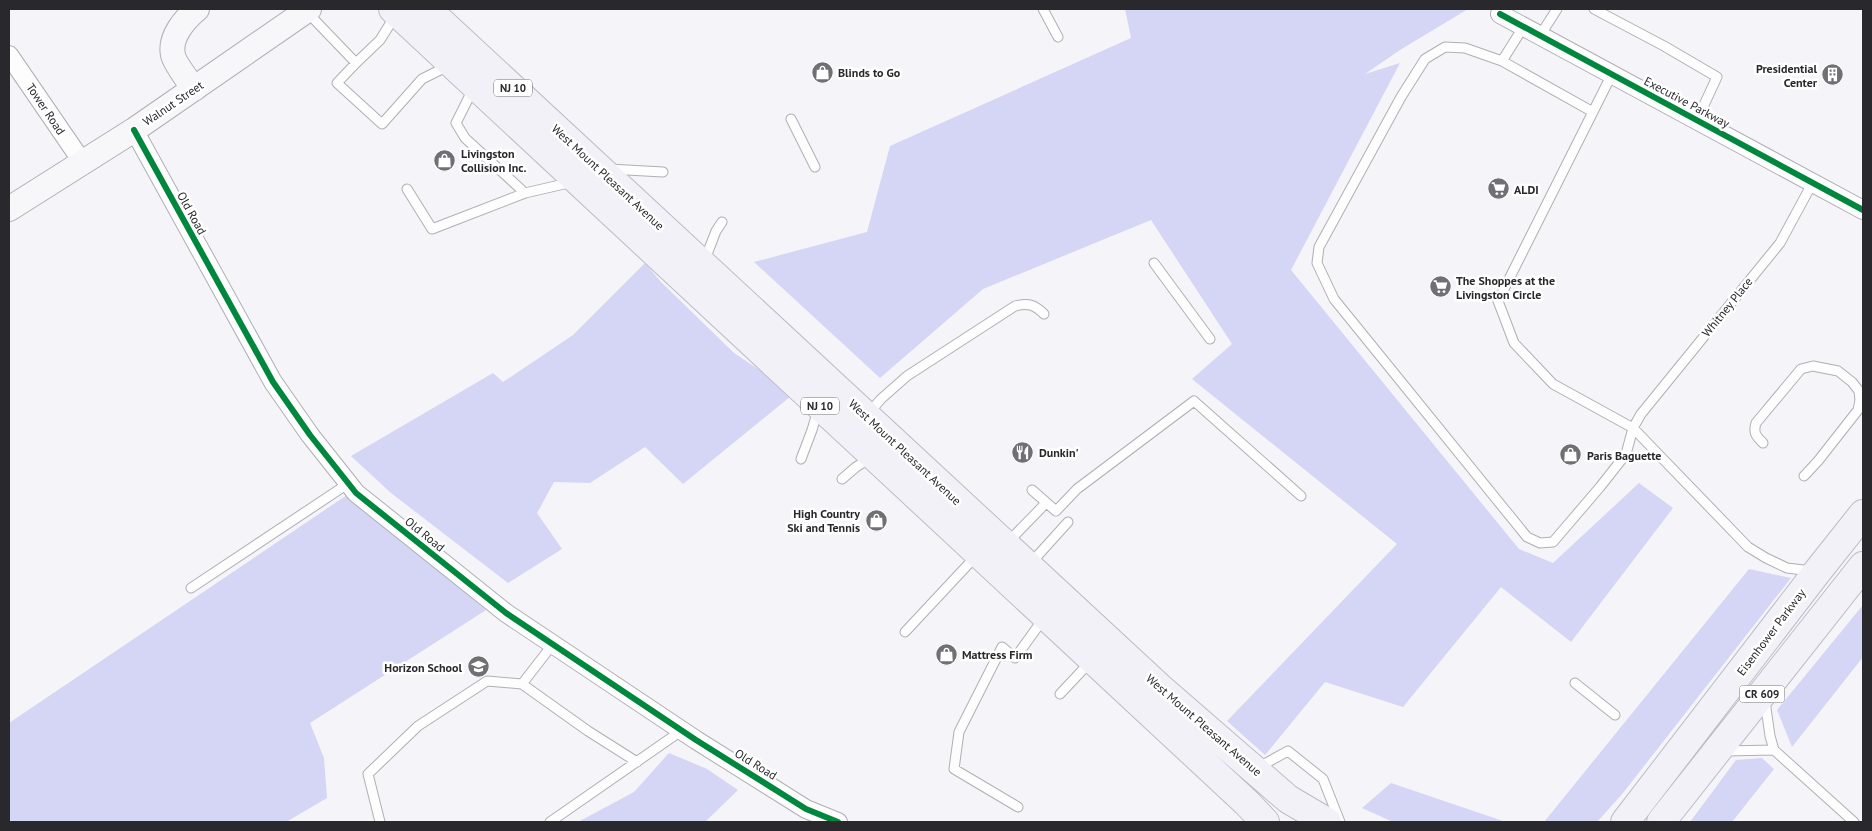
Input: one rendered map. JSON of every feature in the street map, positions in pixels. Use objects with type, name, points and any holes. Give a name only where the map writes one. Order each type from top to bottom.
[{"type":"main road","name":"West Mount Pleasant Avenue","points":[[427,9],[588,174],[819,405],[1247,803],[1265,822]]},
{"type":"main road","name":"West Mount Pleasant Avenue","points":[[395,11],[475,84],[703,264],[1159,687],[1288,799],[1327,822]]},
{"type":"main road","name":"Eisenhower Parkway","points":[[1625,822],[1863,514]]},
{"type":"main road","name":"CR 609","points":[[1661,822],[1863,566]]},
{"type":"street","points":[[194,88],[173,56],[174,39],[186,19],[197,9]]},
{"type":"street","name":"Walnut Street","points":[[9,209],[134,130],[307,10]]},
{"type":"street","name":"Executive Parkway","points":[[1500,14],[1541,34],[1863,210]]},
{"type":"street","name":"Tower Road","points":[[9,55],[83,163]]},
{"type":"street","name":"Old Road","points":[[134,130],[273,382],[310,434],[356,493],[506,613],[682,731],[806,809],[838,822]]},
{"type":"lane","points":[[1043,9],[1058,37]]},
{"type":"lane","points":[[1541,34],[1557,9]]},
{"type":"lane","points":[[1594,9],[1717,77],[1697,120]]},
{"type":"lane","points":[[307,10],[356,64]]},
{"type":"lane","points":[[395,11],[380,40],[337,83],[382,124],[422,79],[454,64]]},
{"type":"lane","points":[[1502,61],[1524,26]]},
{"type":"lane","name":"Whitney Place","points":[[1593,112],[1502,61],[1465,48],[1445,47],[1426,59],[1401,97],[1320,247],[1317,263],[1334,299],[1528,536],[1540,543],[1553,542],[1600,488],[1626,454],[1633,428],[1641,414],[1780,243],[1813,182]]},
{"type":"lane","points":[[1612,74],[1498,301],[1514,343],[1553,384],[1633,428],[1748,546],[1766,558],[1787,568],[1817,572]]},
{"type":"lane","points":[[475,84],[456,123],[465,138],[525,193]]},
{"type":"lane","points":[[791,118],[815,167]]},
{"type":"lane","points":[[407,189],[432,229],[525,193],[588,174],[663,172]]},
{"type":"lane","points":[[703,264],[716,231],[722,222]]},
{"type":"lane","points":[[1154,263],[1210,339]]},
{"type":"lane","points":[[866,416],[881,399],[907,376],[1014,306],[1026,304],[1036,306],[1044,314]]},
{"type":"lane","points":[[1763,443],[1755,436],[1756,423],[1801,369],[1813,366],[1838,371],[1852,382],[1859,391],[1858,410],[1818,462],[1804,476]]},
{"type":"lane","points":[[1032,490],[1056,511],[1076,489],[1194,401],[1301,496]]},
{"type":"lane","points":[[801,459],[819,405]]},
{"type":"lane","points":[[842,479],[856,467],[874,456]]},
{"type":"lane","points":[[191,588],[349,483]]},
{"type":"lane","points":[[1006,545],[1046,503]]},
{"type":"lane","points":[[1028,566],[1068,522]]},
{"type":"lane","points":[[905,632],[978,554]]},
{"type":"lane","points":[[1018,807],[954,769],[959,732],[1002,648],[1015,658],[1045,616]]},
{"type":"lane","points":[[522,684],[553,644]]},
{"type":"lane","points":[[1060,694],[1092,660]]},
{"type":"lane","points":[[380,822],[368,774],[418,726],[487,681],[522,684],[588,731],[637,762]]},
{"type":"lane","points":[[1575,682],[1615,715]]},
{"type":"lane","points":[[1764,690],[1765,710],[1774,750],[1854,822]]},
{"type":"lane","points":[[550,822],[682,731]]},
{"type":"lane","points":[[1716,751],[1774,750]]},
{"type":"lane","points":[[1253,769],[1288,751],[1323,779],[1340,822]]},
{"type":"shaded area","points":[[1125,9],[1468,9],[1400,50],[1365,74],[1400,63],[1291,270],[1519,549],[1553,563],[1639,483],[1673,508],[1571,642],[1501,587],[1403,707],[1325,682],[1265,755],[1227,721],[1397,544],[1192,379],[1232,344],[1151,220],[983,289],[880,378],[754,262],[867,232],[890,146],[1131,38]]},
{"type":"shaded area","points":[[645,263],[661,282],[734,353],[773,379],[791,396],[683,484],[645,447],[590,483],[554,482],[537,513],[562,549],[508,583],[391,493],[351,456],[493,373],[503,382],[573,335]]},
{"type":"shaded area","points":[[347,495],[486,610],[310,723],[324,758],[327,798],[286,822],[9,822],[9,723]]},
{"type":"shaded area","points":[[1749,569],[1791,578],[1623,793],[1597,822],[1544,822]]},
{"type":"shaded area","points":[[1863,605],[1863,657],[1792,747],[1777,710]]},
{"type":"shaded area","points":[[669,753],[707,769],[738,790],[705,822],[578,822],[634,792]]},
{"type":"shaded area","points":[[1762,758],[1774,769],[1732,822],[1690,822],[1736,760]]},
{"type":"shaded area","points":[[1391,783],[1506,822],[1393,822],[1362,808]]},
{"type":"cycle path","points":[[1500,14],[1863,210]]},
{"type":"cycle path","points":[[134,130],[273,382],[310,435],[356,493],[506,613],[696,740],[806,809],[838,822]]},
{"type":"place","name":"Blinds to Go","points":[[822,72]]},
{"type":"place","name":"Presidential Center","points":[[1833,75]]},
{"type":"place","name":"Livingston Collision Inc.","points":[[445,160]]},
{"type":"place","name":"ALDI","points":[[1498,189]]},
{"type":"place","name":"The Shoppes at the Livingston Circle","points":[[1440,287]]},
{"type":"place","name":"Dunkin'","points":[[1023,452]]},
{"type":"place","name":"Paris Baguette","points":[[1571,455]]},
{"type":"place","name":"High Country Ski and Tennis","points":[[876,520]]},
{"type":"place","name":"Mattress Firm","points":[[946,654]]},
{"type":"place","name":"Horizon School","points":[[478,667]]}]
